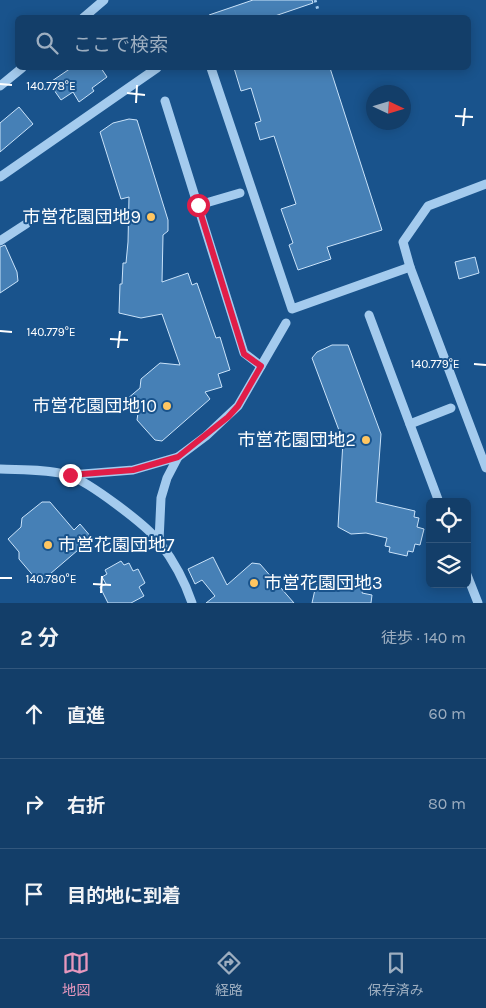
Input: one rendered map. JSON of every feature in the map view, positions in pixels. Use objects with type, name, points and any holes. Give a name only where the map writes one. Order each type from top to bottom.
[{"type":"street","points":[[86,15],[104,0]]},
{"type":"street","points":[[0,86],[20,70]]},
{"type":"street","points":[[0,177],[154,70]]},
{"type":"street","points":[[212,70],[292,310],[410,267]]},
{"type":"street","points":[[165,101],[244,354],[261,366]]},
{"type":"street","points":[[486,184],[428,206],[403,242],[410,267],[486,468]]},
{"type":"street","points":[[198,205],[240,193]]},
{"type":"street","points":[[0,241],[26,224]]},
{"type":"street","points":[[369,315],[438,498]]},
{"type":"street","points":[[0,469],[70,475],[133,470],[178,457],[228,417],[238,406],[286,323]]},
{"type":"street","points":[[410,424],[451,408]]},
{"type":"street","points":[[159,541],[161,498],[167,478],[178,457]]},
{"type":"street","points":[[70,475],[96,491],[134,519],[159,541],[182,581],[192,603]]},
{"type":"street","points":[[471,586],[478,603]]},
{"type":"path","points":[[315,0],[318,10]]},
{"type":"building","points":[[253,0],[312,0],[313,3],[278,15],[209,15]]},
{"type":"building","points":[[68,70],[102,70],[107,77],[92,88],[94,91],[79,102],[73,92],[61,100],[49,83]]},
{"type":"building","points":[[235,70],[331,70],[382,230],[327,247],[331,259],[298,270],[289,245],[293,243],[281,209],[296,204],[274,136],[260,140],[255,123],[261,121],[251,88],[241,91]]},
{"type":"building","points":[[19,107],[33,124],[0,152],[0,123]]},
{"type":"building","points":[[129,119],[137,120],[168,220],[168,231],[163,235],[162,282],[188,273],[192,285],[197,283],[216,338],[220,337],[230,370],[218,374],[222,387],[205,392],[210,399],[162,441],[155,440],[137,420],[138,413],[127,399],[140,388],[141,379],[160,363],[180,365],[162,314],[141,318],[119,313],[120,284],[122,284],[123,263],[126,263],[128,242],[129,197],[121,199],[100,132],[113,123]]},
{"type":"building","points":[[5,245],[17,272],[18,281],[0,293],[0,247]]},
{"type":"building","points":[[475,257],[479,273],[459,279],[455,262]]},
{"type":"building","name":"市営花園団地2","points":[[332,345],[348,345],[381,434],[376,502],[415,511],[414,517],[419,518],[417,527],[424,529],[420,545],[415,544],[413,552],[408,551],[407,556],[389,552],[390,547],[385,546],[387,538],[366,533],[351,534],[338,527],[343,441],[312,358],[317,352]]},
{"type":"building","name":"市営花園団地7","points":[[42,502],[50,502],[74,530],[80,524],[92,538],[43,580],[36,579],[19,559],[19,552],[8,539],[21,527],[22,518]]},
{"type":"building","name":"市営花園団地3","points":[[213,557],[227,585],[252,563],[260,564],[294,603],[206,603],[215,596],[202,580],[195,584],[188,569]]},
{"type":"building","points":[[121,561],[124,565],[129,563],[133,571],[138,569],[145,583],[139,587],[144,596],[131,603],[108,603],[100,587],[106,584],[102,577],[107,574],[105,570]]},
{"type":"building","points":[[342,577],[357,580],[356,585],[364,586],[362,593],[372,595],[371,603],[312,603],[316,585],[329,587],[330,580],[341,582]]},
{"type":"place","name":"市営花園団地9","points":[[151,217]]},
{"type":"place","name":"市営花園団地10","points":[[167,406]]},
{"type":"place","name":"市営花園団地2","points":[[366,440]]},
{"type":"place","name":"市営花園団地7","points":[[48,545]]},
{"type":"place","name":"市営花園団地3","points":[[254,583]]},
{"type":"route","points":[[70,475],[104,474],[133,470],[178,457],[228,417],[238,406],[261,366],[244,354],[198,205]]}]
